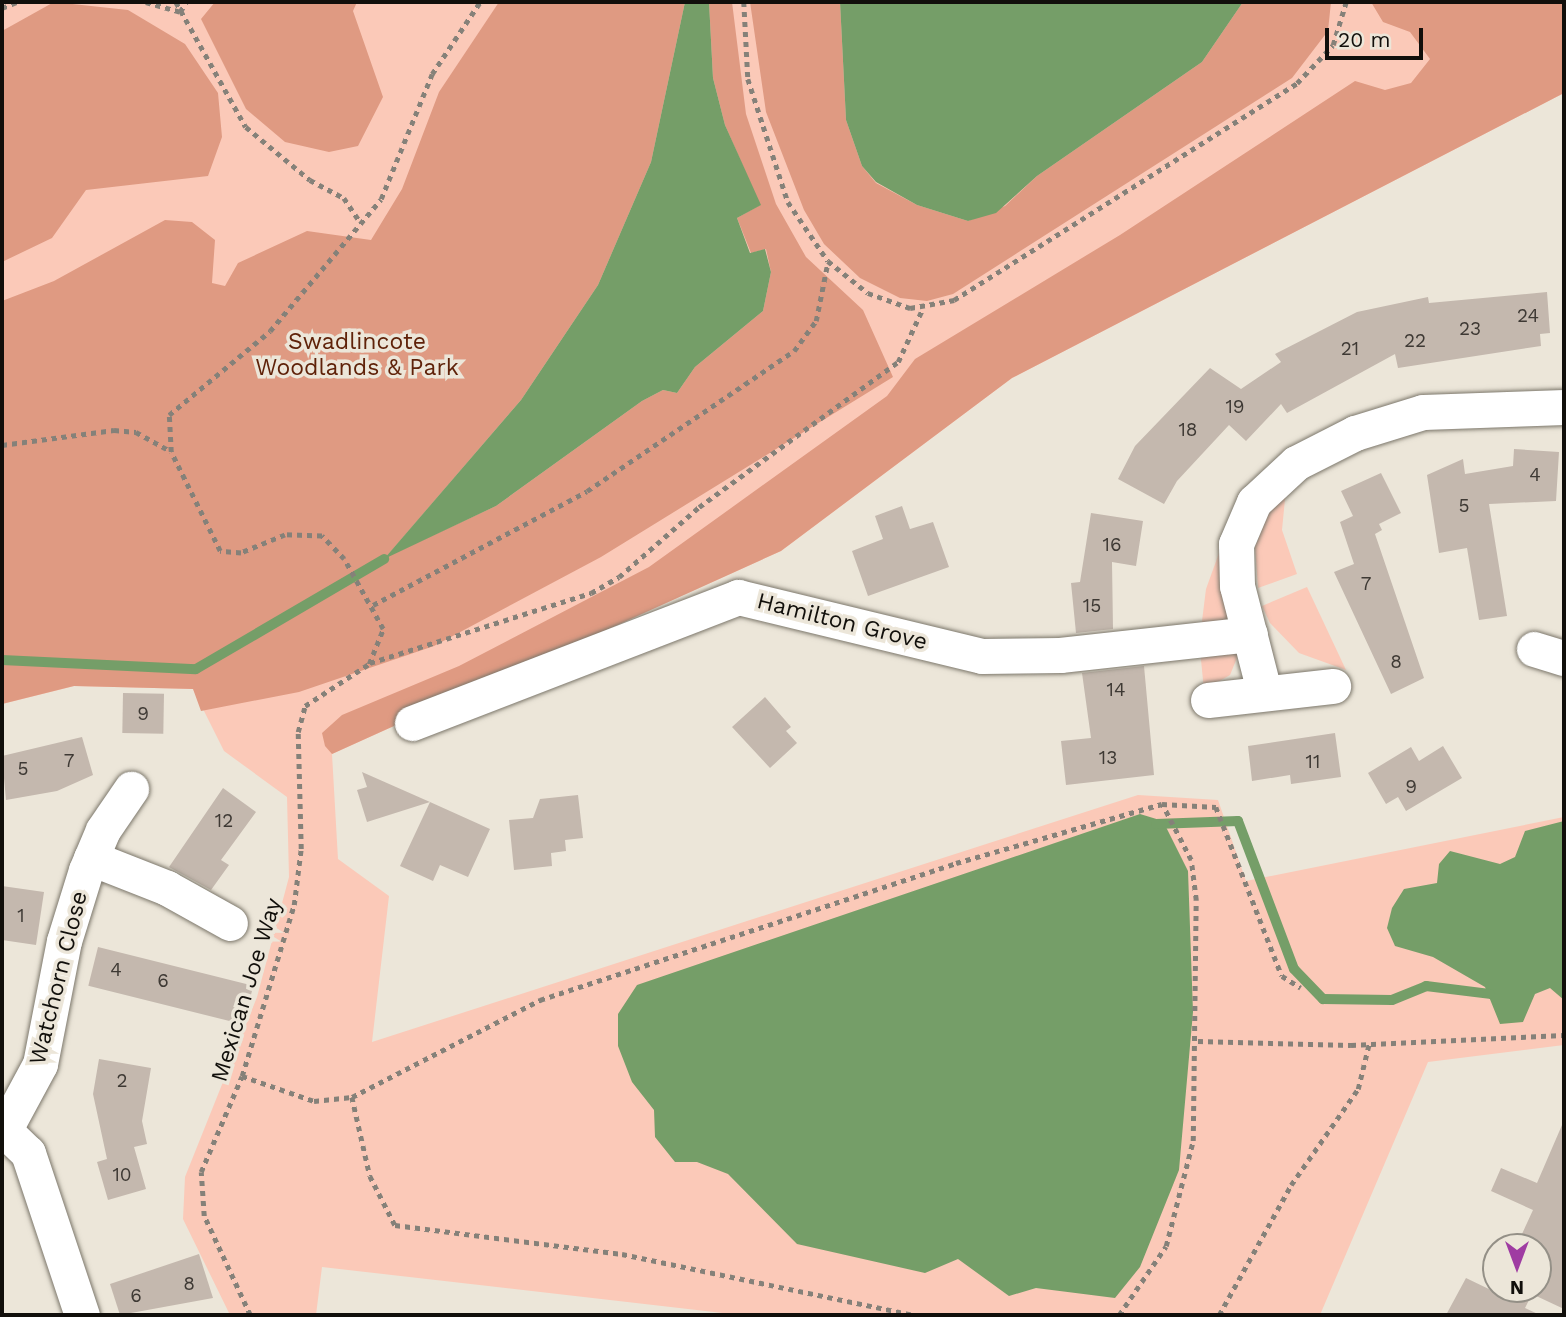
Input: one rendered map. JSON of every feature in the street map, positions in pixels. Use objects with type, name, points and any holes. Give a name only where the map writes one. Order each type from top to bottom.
[{"type":"street","points":[[1264,691],[1237,586],[1237,544],[1254,502],[1296,463],[1355,433],[1423,412],[1500,404],[1564,407]]},
{"type":"street","name":"Hamilton Grove","points":[[412,723],[738,597],[982,656],[1060,655],[1250,634]]},
{"type":"street","points":[[1208,700],[1264,691],[1332,685]]},
{"type":"street","name":"Watchorn Close","points":[[3,1128],[40,1063],[64,941],[91,858],[131,789]]},
{"type":"street","points":[[91,858],[167,888],[230,923]]},
{"type":"street","points":[[3,1128],[27,1153],[50,1206],[82,1315]]},
{"type":"path","points":[[2,8],[17,2]]},
{"type":"path","points":[[146,2],[180,12]]},
{"type":"path","points":[[176,2],[246,127],[310,180],[344,198],[361,223]]},
{"type":"path","points":[[180,12],[186,2]]},
{"type":"path","points":[[369,664],[384,636],[373,605],[330,541],[314,535],[285,535],[230,556],[220,551],[171,452],[167,429],[178,403],[270,331],[390,188],[421,95],[480,2]]},
{"type":"path","points":[[744,2],[748,79],[779,182],[828,261],[881,300],[923,308],[954,300],[1297,83],[1333,45],[1346,2]]},
{"type":"path","points":[[373,605],[587,491],[794,351],[817,321],[828,261]]},
{"type":"path","name":"Mexican Joe Way","points":[[250,1315],[199,1201],[210,1146],[243,1076],[294,905],[301,849],[300,719],[314,695],[369,664],[591,593],[619,577],[699,507],[898,362],[923,308]]},
{"type":"path","points":[[2,445],[114,430],[136,432],[171,452]]},
{"type":"path","points":[[243,1076],[314,1101],[352,1097],[540,1000],[956,863],[1162,805],[1216,807],[1282,976],[1301,988]]},
{"type":"path","points":[[1119,1315],[1153,1269],[1177,1213],[1193,1140],[1198,1041],[1196,900],[1180,838],[1162,805]]},
{"type":"path","points":[[1198,1041],[1369,1044],[1564,1035]]},
{"type":"path","points":[[1219,1315],[1291,1185],[1358,1089],[1369,1044]]},
{"type":"path","points":[[352,1097],[370,1176],[396,1225],[622,1254],[915,1315]]},
{"type":"green space","name":"Swadlincote Woodlands & Park","points":[[2,2],[1564,2],[1564,93],[1012,378],[781,551],[332,754],[338,859],[389,896],[372,1042],[1138,795],[1218,800],[1246,881],[1564,817],[1564,1045],[1428,1062],[1320,1315],[740,1315],[322,1267],[316,1315],[230,1315],[183,1219],[185,1177],[257,997],[289,877],[287,797],[224,751],[193,689],[74,686],[2,704]]},
{"type":"green space","points":[[54,2],[128,10],[185,44],[218,93],[222,137],[208,176],[86,190],[52,238],[2,262],[2,31]]},
{"type":"green space","points":[[215,2],[357,2],[353,11],[383,97],[358,146],[329,152],[285,142],[246,109],[201,19]]},
{"type":"green space","points":[[499,2],[685,2],[651,162],[598,285],[521,400],[386,557],[496,506],[642,401],[663,390],[677,393],[695,367],[763,311],[771,272],[766,249],[751,253],[737,218],[760,205],[725,125],[713,78],[709,2],[732,2],[746,114],[776,204],[806,257],[863,310],[893,377],[601,557],[434,646],[299,692],[201,711],[193,689],[74,686],[2,704],[2,301],[54,281],[165,220],[192,222],[215,240],[212,283],[225,286],[238,263],[307,231],[371,240],[402,189],[439,92]]},
{"type":"green space","points":[[750,2],[840,2],[846,120],[862,166],[876,183],[917,205],[968,221],[1005,206],[1037,176],[1202,62],[1243,2],[1331,2],[1328,31],[1292,78],[953,294],[927,301],[900,298],[860,278],[824,244],[804,210],[766,112]]},
{"type":"green space","points":[[1371,2],[1564,2],[1564,93],[1012,378],[781,551],[332,754],[325,746],[322,733],[342,715],[459,666],[649,567],[887,396],[915,359],[1120,235],[1355,81],[1385,90],[1411,83],[1430,59],[1410,32],[1383,22]]},
{"type":"green space","points":[[1286,489],[1282,530],[1297,574],[1258,588],[1255,547],[1270,509]]},
{"type":"green space","points":[[1219,553],[1237,617],[1201,629],[1206,589]]},
{"type":"green space","points":[[1307,587],[1346,670],[1299,653],[1270,623],[1262,606]]},
{"type":"green space","points":[[1241,648],[1230,675],[1204,690],[1200,650]]},
{"type":"shaded area","points":[[685,2],[709,2],[713,78],[725,125],[761,205],[737,218],[750,253],[765,249],[771,272],[763,311],[695,367],[677,393],[663,390],[642,401],[496,506],[384,559],[521,400],[598,285],[651,162]]},
{"type":"shaded area","points":[[840,2],[1243,2],[1202,62],[1037,176],[996,213],[968,221],[917,205],[876,182],[862,166],[846,120]]},
{"type":"shaded area","points":[[1140,814],[1163,821],[1188,871],[1193,1012],[1179,1170],[1140,1267],[1115,1298],[1036,1288],[1009,1296],[958,1259],[925,1273],[797,1244],[728,1174],[697,1162],[675,1162],[655,1137],[654,1110],[632,1082],[618,1046],[618,1014],[637,985]]},
{"type":"shaded area","points":[[1564,821],[1564,1000],[1550,988],[1535,994],[1523,1022],[1500,1024],[1485,987],[1433,957],[1395,946],[1387,928],[1392,908],[1404,889],[1437,883],[1439,864],[1450,851],[1500,864],[1515,857],[1525,831]]},
{"type":"building","points":[[1547,292],[1550,333],[1540,334],[1541,346],[1398,368],[1395,354],[1287,413],[1281,404],[1246,441],[1229,425],[1177,481],[1164,504],[1118,479],[1135,446],[1210,368],[1241,389],[1281,362],[1275,354],[1357,312],[1428,297],[1429,303]]},
{"type":"building","points":[[1514,449],[1559,452],[1556,501],[1489,504],[1507,616],[1479,620],[1467,548],[1439,553],[1427,475],[1463,459],[1465,474],[1513,466]]},
{"type":"building","points":[[1381,473],[1401,513],[1379,524],[1382,530],[1375,534],[1424,678],[1391,694],[1334,572],[1354,564],[1340,522],[1353,516],[1341,491]]},
{"type":"building","points":[[902,506],[910,529],[933,522],[949,567],[868,596],[852,551],[883,539],[875,516]]},
{"type":"building","points":[[1091,513],[1143,521],[1136,566],[1112,562],[1113,629],[1076,633],[1071,583],[1080,582]]},
{"type":"building","points":[[1144,666],[1154,775],[1066,785],[1061,741],[1091,738],[1082,673]]},
{"type":"building","points":[[123,693],[164,694],[163,734],[122,733]]},
{"type":"building","points":[[765,697],[791,727],[786,731],[797,743],[770,768],[732,727]]},
{"type":"building","points":[[1335,733],[1341,777],[1291,784],[1290,775],[1252,781],[1248,746]]},
{"type":"building","points":[[82,737],[93,775],[57,791],[6,800],[2,756]]},
{"type":"building","points":[[1443,746],[1462,778],[1406,811],[1398,797],[1386,804],[1368,773],[1411,747],[1419,761]]},
{"type":"building","points":[[362,772],[430,802],[367,822],[357,790],[367,787]]},
{"type":"building","points":[[223,788],[256,812],[221,860],[229,865],[211,890],[169,867]]},
{"type":"building","points":[[578,795],[583,838],[565,840],[566,851],[551,853],[552,866],[514,870],[509,820],[533,818],[540,799]]},
{"type":"building","points":[[430,802],[490,829],[468,877],[440,865],[433,881],[400,866]]},
{"type":"building","points":[[2,886],[44,892],[36,945],[2,940]]},
{"type":"building","points":[[98,947],[253,986],[244,1025],[88,986]]},
{"type":"building","points":[[99,1059],[151,1068],[142,1121],[147,1144],[134,1147],[146,1189],[108,1200],[97,1162],[107,1159],[93,1094]]},
{"type":"building","points":[[1562,1125],[1564,1309],[1551,1303],[1552,1233],[1522,1233],[1533,1210],[1491,1191],[1501,1168],[1537,1183]]},
{"type":"building","points":[[199,1254],[213,1298],[120,1315],[110,1284]]},
{"type":"building","points":[[1466,1278],[1482,1286],[1482,1303],[1528,1303],[1525,1308],[1540,1315],[1446,1315]]},
{"type":"waterway","points":[[2,660],[196,669],[384,559]]},
{"type":"waterway","points":[[1156,824],[1238,821],[1294,969],[1323,999],[1392,1000],[1426,986],[1490,994]]}]
